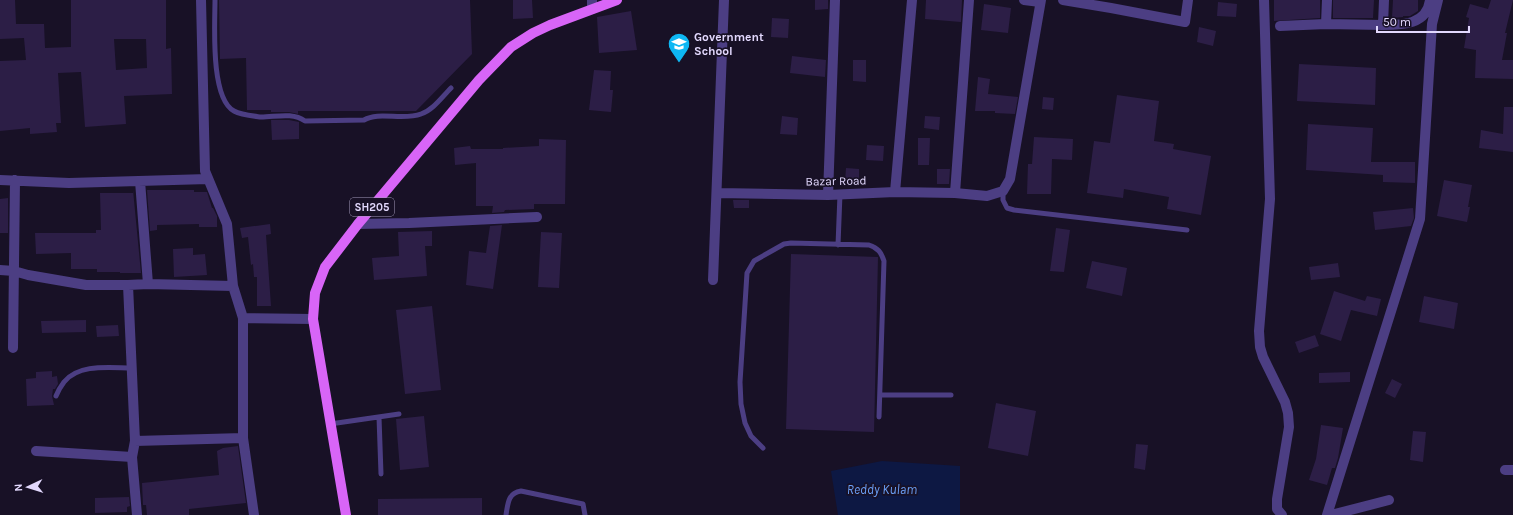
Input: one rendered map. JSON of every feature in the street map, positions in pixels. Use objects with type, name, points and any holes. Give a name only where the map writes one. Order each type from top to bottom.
[{"type":"main road","name":"SH205","points":[[346,515],[313,319],[315,293],[325,267],[358,224],[479,80],[511,47],[533,33],[592,5],[617,0]]},
{"type":"street","points":[[201,0],[205,171],[227,224],[233,286],[243,318],[243,438],[254,515]]},
{"type":"street","points":[[713,280],[724,0]]},
{"type":"street","points":[[828,195],[835,0]]},
{"type":"street","points":[[895,192],[912,0]]},
{"type":"street","points":[[955,193],[969,0]]},
{"type":"street","points":[[1003,191],[1010,179],[1041,1],[1024,0]]},
{"type":"street","points":[[1064,0],[1112,4],[1185,22],[1188,0]]},
{"type":"street","points":[[1264,0],[1270,198],[1259,331],[1260,347],[1285,402],[1288,413],[1289,427],[1277,499],[1277,509],[1282,515]]},
{"type":"street","points":[[1326,24],[1327,0]]},
{"type":"street","points":[[1383,25],[1384,0]]},
{"type":"street","points":[[1280,26],[1326,24],[1404,25],[1418,20],[1429,7],[1430,0]]},
{"type":"street","points":[[1326,515],[1420,219],[1432,24],[1438,0]]},
{"type":"street","points":[[0,180],[69,183],[208,179]]},
{"type":"street","points":[[13,348],[15,180]]},
{"type":"street","points":[[140,181],[148,284]]},
{"type":"street","name":"Bazar Road","points":[[717,193],[828,195],[895,192],[955,193],[987,196],[1003,191]]},
{"type":"street","points":[[358,224],[537,217]]},
{"type":"street","points":[[0,270],[14,271],[28,275],[86,285],[148,284],[233,286]]},
{"type":"street","points":[[128,285],[135,441],[132,457],[137,515]]},
{"type":"street","points":[[243,318],[313,319]]},
{"type":"street","points":[[135,441],[243,438]]},
{"type":"street","points":[[36,451],[132,457]]},
{"type":"street","points":[[1331,515],[1389,500]]},
{"type":"lane","points":[[215,0],[216,68],[218,85],[226,104],[234,111],[260,117],[300,117],[305,121],[364,120],[370,116],[407,117],[421,114],[429,110],[451,88]]},
{"type":"lane","points":[[1003,191],[1003,200],[1007,208],[1014,210],[1187,230]]},
{"type":"lane","points":[[838,245],[840,194]]},
{"type":"lane","points":[[763,448],[752,436],[745,423],[741,404],[740,382],[747,273],[754,261],[784,244],[869,245],[876,248],[881,253],[884,261],[879,417]]},
{"type":"lane","points":[[56,396],[64,381],[78,372],[92,368],[132,368]]},
{"type":"lane","points":[[880,395],[951,395]]},
{"type":"lane","points":[[330,424],[399,414]]},
{"type":"lane","points":[[379,417],[380,474]]},
{"type":"lane","points":[[506,515],[511,495],[521,490],[583,504],[586,515]]},
{"type":"water","name":"Reddy Kulam","points":[[882,461],[960,466],[960,515],[838,515],[831,471]]},
{"type":"building","points":[[0,0],[15,0],[16,24],[44,24],[45,48],[71,47],[71,0],[166,0],[166,49],[171,48],[172,94],[124,96],[126,124],[85,127],[81,72],[58,73],[61,123],[56,123],[57,132],[30,134],[30,128],[0,131],[0,61],[26,60],[24,38],[0,39]],"holes":[[[114,39],[146,39],[147,68],[116,70]]]},
{"type":"building","points":[[219,0],[470,0],[472,54],[416,111],[298,111],[298,114],[289,112],[271,112],[271,110],[247,110],[246,58],[220,59]]},
{"type":"building","points":[[513,0],[532,0],[533,18],[513,19]]},
{"type":"building","points":[[815,0],[828,0],[828,9],[815,10]]},
{"type":"building","points":[[926,0],[962,0],[961,22],[925,19]]},
{"type":"building","points":[[1274,0],[1320,0],[1320,18],[1274,21]]},
{"type":"building","points":[[1333,0],[1374,0],[1373,18],[1333,18]]},
{"type":"building","points":[[1393,0],[1418,0],[1418,11],[1410,16],[1392,18]]},
{"type":"building","points":[[1491,0],[1513,0],[1505,33],[1507,33],[1502,60],[1513,60],[1513,79],[1475,78],[1476,50],[1464,48],[1469,18],[1466,17],[1470,4],[1488,9]]},
{"type":"building","points":[[1218,2],[1237,4],[1236,17],[1217,16]]},
{"type":"building","points":[[984,4],[1011,8],[1008,33],[981,30]]},
{"type":"building","points":[[631,11],[637,50],[599,53],[597,17]]},
{"type":"building","points":[[772,18],[789,19],[788,38],[771,37]]},
{"type":"building","points":[[1199,27],[1216,31],[1213,46],[1197,42]]},
{"type":"building","points":[[792,56],[826,60],[825,77],[790,73]]},
{"type":"building","points":[[853,60],[866,60],[866,82],[853,81]]},
{"type":"building","points":[[1299,64],[1376,68],[1375,105],[1297,101]]},
{"type":"building","points":[[594,70],[611,71],[610,90],[613,90],[611,112],[589,110]]},
{"type":"building","points":[[978,77],[990,79],[988,94],[1018,97],[1015,114],[995,113],[995,111],[975,111]]},
{"type":"building","points":[[1117,95],[1159,101],[1154,141],[1174,144],[1173,149],[1211,156],[1201,215],[1167,209],[1169,197],[1124,189],[1123,198],[1087,193],[1094,141],[1110,143]]},
{"type":"building","points":[[1043,97],[1054,98],[1053,110],[1042,109]]},
{"type":"building","points":[[1504,107],[1513,107],[1513,152],[1479,148],[1481,130],[1503,134]]},
{"type":"building","points":[[782,116],[798,118],[797,135],[780,134]]},
{"type":"building","points":[[925,116],[940,117],[939,130],[924,128]]},
{"type":"building","points":[[271,120],[289,120],[299,122],[299,139],[272,140]]},
{"type":"building","points":[[1308,124],[1373,128],[1371,162],[1415,162],[1415,183],[1383,182],[1383,175],[1306,170]]},
{"type":"building","points":[[1034,137],[1073,139],[1072,160],[1052,159],[1051,194],[1027,194],[1028,164],[1032,164]]},
{"type":"building","points":[[918,138],[930,138],[929,165],[918,165]]},
{"type":"building","points":[[539,139],[566,140],[565,204],[534,204],[534,209],[505,210],[504,212],[492,213],[493,206],[476,206],[476,163],[455,165],[454,148],[470,146],[471,149],[503,149],[539,146]]},
{"type":"building","points":[[867,145],[884,146],[883,161],[866,160]]},
{"type":"building","points":[[846,168],[859,169],[859,184],[845,183]]},
{"type":"building","points":[[937,169],[950,169],[949,184],[937,184]]},
{"type":"building","points":[[1444,180],[1472,185],[1467,222],[1437,216]]},
{"type":"building","points":[[133,190],[141,273],[97,272],[97,269],[71,269],[71,253],[36,254],[35,233],[96,233],[96,230],[101,230],[100,193],[133,193]]},
{"type":"building","points":[[147,190],[194,190],[194,192],[207,192],[212,208],[217,216],[217,227],[199,227],[199,224],[157,225],[157,230],[150,231]]},
{"type":"building","points":[[8,198],[8,233],[0,233],[0,199]]},
{"type":"building","points":[[733,200],[749,200],[749,208],[734,208]]},
{"type":"building","points":[[1413,208],[1414,218],[1411,226],[1375,230],[1373,212]]},
{"type":"building","points":[[270,224],[271,234],[266,235],[271,306],[257,306],[257,277],[254,277],[253,264],[251,265],[248,237],[242,238],[240,228]]},
{"type":"building","points":[[502,225],[493,289],[466,285],[469,251],[486,253],[490,226]]},
{"type":"building","points":[[1056,228],[1070,230],[1064,272],[1050,271]]},
{"type":"building","points":[[432,231],[432,246],[425,246],[427,276],[374,280],[372,258],[399,256],[398,232]]},
{"type":"building","points":[[541,232],[562,233],[559,288],[538,287]]},
{"type":"building","points":[[193,248],[193,255],[205,254],[207,275],[174,277],[173,249]]},
{"type":"building","points":[[791,254],[878,257],[874,432],[786,429]]},
{"type":"building","points":[[1092,261],[1127,268],[1122,296],[1086,288]]},
{"type":"building","points":[[1338,263],[1340,277],[1311,280],[1309,267]]},
{"type":"building","points":[[1334,291],[1365,301],[1367,296],[1381,299],[1377,316],[1351,310],[1341,341],[1320,334]]},
{"type":"building","points":[[1424,296],[1458,303],[1454,329],[1419,322]]},
{"type":"building","points":[[432,306],[441,390],[405,394],[396,310]]},
{"type":"building","points":[[86,320],[86,332],[42,333],[41,321]]},
{"type":"building","points":[[118,325],[119,336],[97,337],[96,326]]},
{"type":"building","points":[[1315,335],[1319,346],[1299,353],[1295,342]]},
{"type":"building","points":[[52,371],[52,377],[57,376],[58,384],[55,389],[53,389],[52,396],[54,405],[27,406],[26,379],[36,378],[36,372]]},
{"type":"building","points":[[1350,372],[1350,382],[1319,383],[1319,373]]},
{"type":"building","points":[[1392,379],[1402,384],[1395,398],[1385,393]]},
{"type":"building","points":[[996,403],[1036,411],[1028,456],[988,448]]},
{"type":"building","points":[[424,416],[429,467],[400,470],[396,419]]},
{"type":"building","points":[[1321,425],[1343,428],[1338,458],[1335,468],[1332,468],[1327,485],[1309,480],[1316,459]]},
{"type":"building","points":[[1413,431],[1426,432],[1423,462],[1410,460]]},
{"type":"building","points":[[1136,444],[1148,445],[1145,470],[1134,468]]},
{"type":"building","points":[[238,446],[246,503],[189,509],[189,515],[147,515],[146,505],[143,505],[142,483],[219,475],[217,451],[223,448]]},
{"type":"building","points":[[129,497],[130,506],[127,507],[127,512],[95,513],[95,498]]},
{"type":"building","points":[[482,498],[482,515],[378,515],[378,499]]},
{"type":"place","name":"Government School","points":[[679,64]]}]
